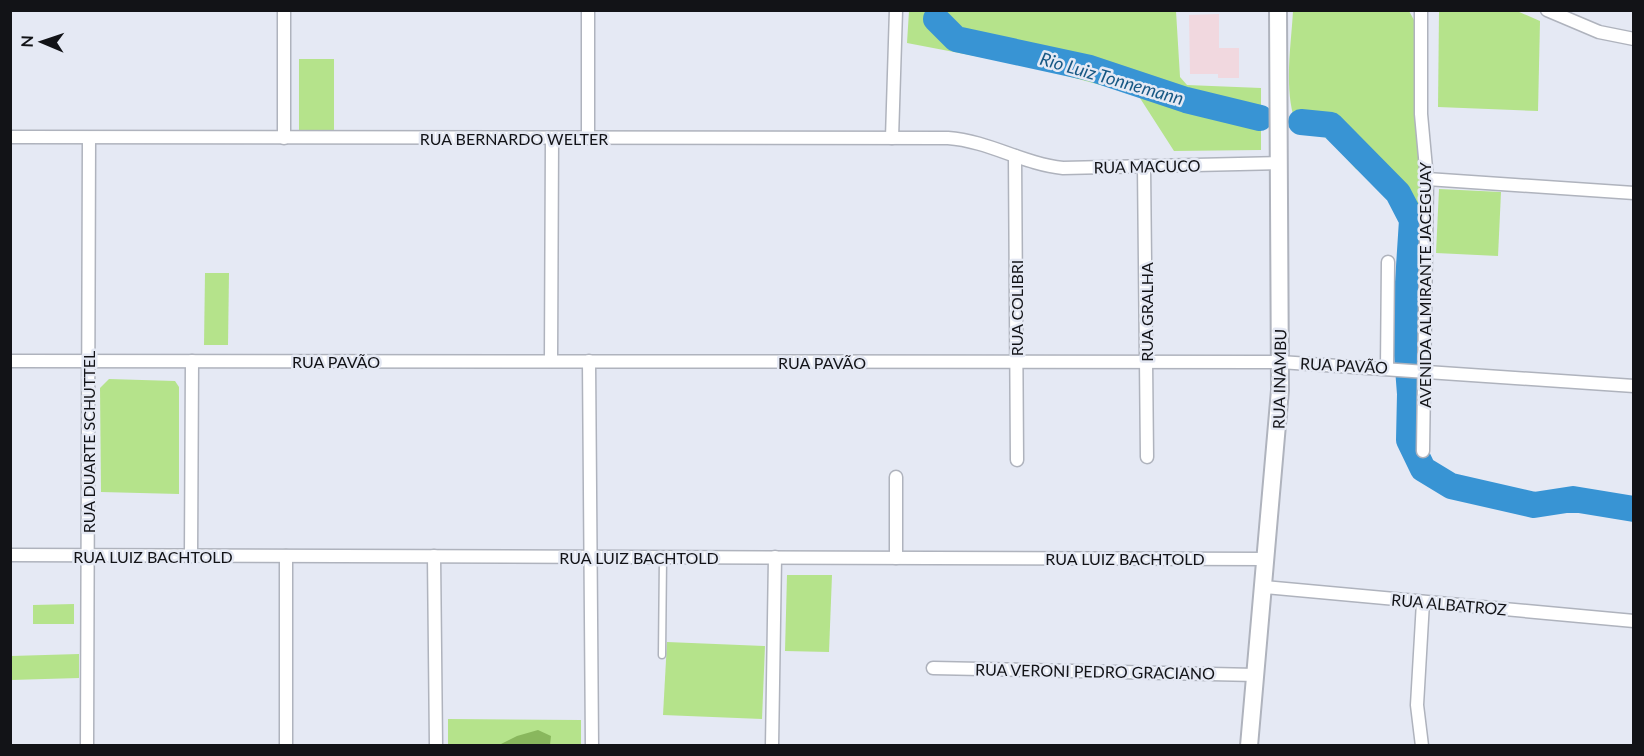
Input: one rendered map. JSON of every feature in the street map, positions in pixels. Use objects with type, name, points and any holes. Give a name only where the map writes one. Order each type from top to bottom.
[{"type":"main road","name":"RUA INAMBU","points":[[1249,746],[1276,456],[1280,362],[1278,10]]},
{"type":"street","points":[[284,10],[284,138]]},
{"type":"street","points":[[588,10],[588,138]]},
{"type":"street","points":[[892,138],[896,10]]},
{"type":"street","name":"AVENIDA ALMIRANTE JACEGUAY","points":[[1421,10],[1421,114],[1426,179],[1421,370],[1423,451]]},
{"type":"street","points":[[1547,10],[1599,32],[1634,39]]},
{"type":"street","name":"RUA BERNARDO WELTER","points":[[10,137],[892,138],[966,140],[996,147],[1015,156]]},
{"type":"street","name":"RUA DUARTE SCHUTTEL","points":[[87,746],[89,138]]},
{"type":"street","points":[[551,361],[552,138]]},
{"type":"street","name":"RUA MACUCO","points":[[1015,156],[1063,168],[1280,163]]},
{"type":"street","name":"RUA COLIBRI","points":[[1015,156],[1017,460]]},
{"type":"street","name":"RUA GRALHA","points":[[1144,166],[1147,458]]},
{"type":"street","points":[[1426,179],[1634,194]]},
{"type":"street","points":[[1388,262],[1392,368]]},
{"type":"street","name":"RUA PAVÃO","points":[[10,361],[1280,362],[1634,386]]},
{"type":"street","points":[[191,556],[192,361]]},
{"type":"street","points":[[589,361],[592,746]]},
{"type":"street","points":[[896,558],[897,477]]},
{"type":"street","name":"RUA LUIZ BACHTOLD","points":[[10,555],[1267,558]]},
{"type":"street","points":[[286,556],[286,746]]},
{"type":"street","points":[[434,556],[436,746]]},
{"type":"street","points":[[772,746],[775,557]]},
{"type":"street","name":"RUA ALBATROZ","points":[[1264,587],[1634,621]]},
{"type":"street","points":[[1422,746],[1417,705],[1423,602]]},
{"type":"street","name":"RUA VERONI PEDRO GRACIANO","points":[[933,668],[1256,675]]},
{"type":"lane","points":[[662,656],[663,557]]},
{"type":"shaded area","points":[[1219,14],[1219,48],[1239,48],[1239,78],[1218,78],[1218,74],[1190,74],[1189,15]]},
{"type":"green space","points":[[909,11],[1176,11],[1180,77],[1187,85],[1261,88],[1261,150],[1174,151],[1138,95],[1037,68],[907,43]]},
{"type":"green space","points":[[1293,11],[1409,11],[1414,20],[1417,138],[1424,213],[1418,338],[1416,351],[1410,358],[1402,356],[1404,259],[1408,226],[1401,205],[1375,178],[1356,169],[1340,151],[1335,141],[1297,127],[1289,85]]},
{"type":"green space","points":[[1439,11],[1517,11],[1540,21],[1538,111],[1438,107]]},
{"type":"green space","points":[[299,59],[334,59],[334,130],[299,130]]},
{"type":"green space","points":[[1439,189],[1501,192],[1498,256],[1436,253]]},
{"type":"green space","points":[[205,273],[229,273],[228,345],[204,345]]},
{"type":"green space","points":[[109,379],[175,381],[179,387],[179,494],[101,492],[100,388]]},
{"type":"green space","points":[[787,575],[832,575],[829,652],[785,651]]},
{"type":"green space","points":[[74,604],[74,624],[33,624],[33,605]]},
{"type":"green space","points":[[667,642],[765,646],[762,719],[663,715]]},
{"type":"green space","points":[[79,654],[79,678],[11,680],[11,656]]},
{"type":"green space","points":[[448,719],[581,720],[581,745],[448,745]]},
{"type":"green space","points":[[538,730],[551,736],[550,745],[499,745],[517,736]]},
{"type":"waterway","name":"Rio Luiz Tonnemann","points":[[936,19],[956,39],[1090,68],[1186,100],[1260,118]]},
{"type":"waterway","name":"Rio Luiz Tonnemann","points":[[1301,122],[1331,125],[1398,193],[1412,220],[1405,329],[1410,394],[1409,440],[1423,469],[1451,486],[1534,505],[1573,499],[1634,509]]}]
